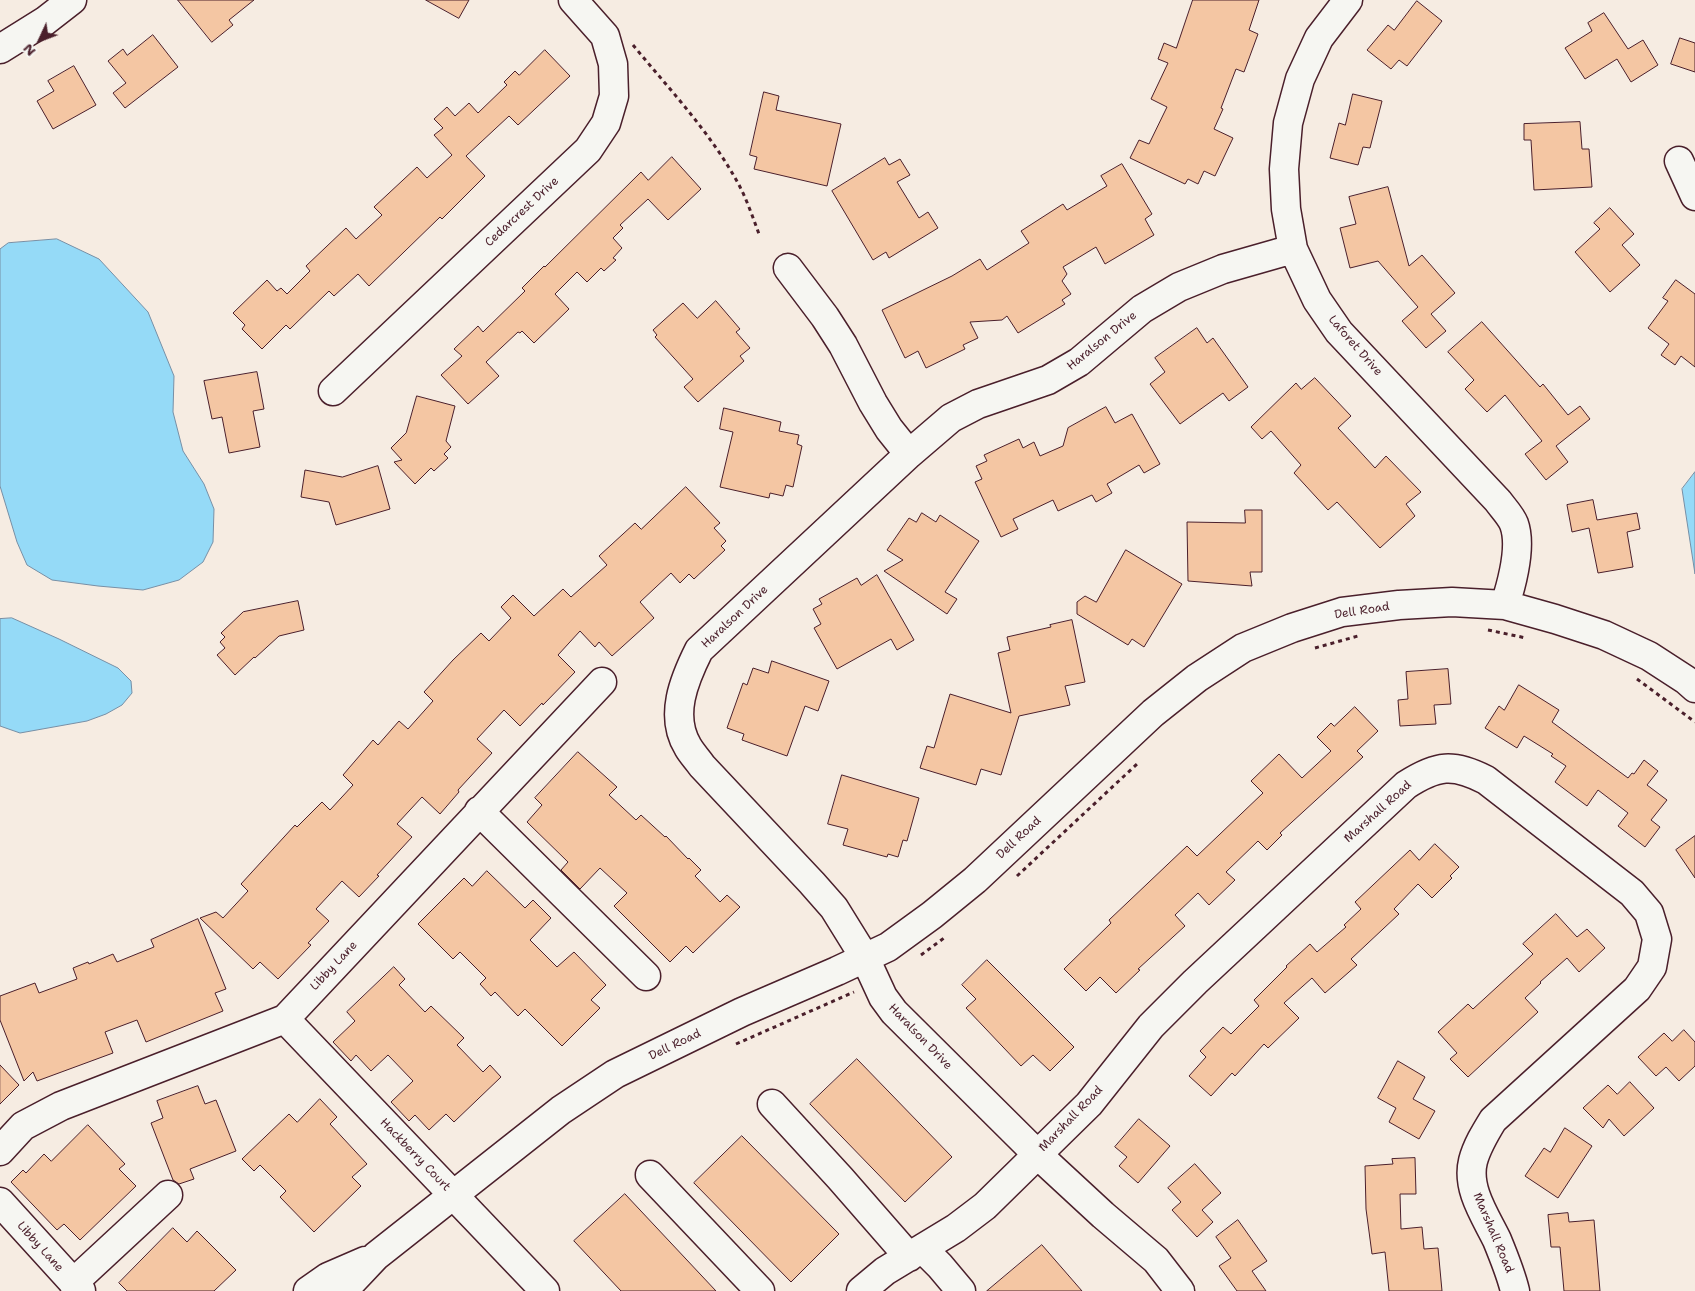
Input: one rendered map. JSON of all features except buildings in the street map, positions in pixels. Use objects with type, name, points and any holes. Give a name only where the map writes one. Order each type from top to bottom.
[{"type":"street","points":[[0,49],[45,21],[72,0]]},
{"type":"street","name":"Cedarcrest Drive","points":[[333,391],[588,150],[606,123],[614,96],[613,64],[605,36],[573,0]]},
{"type":"street","name":"Laforet Drive","points":[[1348,0],[1319,38],[1300,79],[1288,123],[1284,169],[1286,209],[1293,249],[1317,300],[1339,332],[1498,502],[1514,524],[1517,547],[1512,582],[1505,605]]},
{"type":"street","points":[[1679,161],[1695,196]]},
{"type":"street","name":"Haralson Drive","points":[[1180,1291],[1156,1260],[1103,1215],[1038,1154],[894,1012],[883,998],[865,958],[834,908],[697,760],[687,746],[680,724],[680,698],[687,673],[699,650],[909,454],[951,418],[978,404],[1048,380],[1080,362],[1142,309],[1179,287],[1223,269],[1293,249]]},
{"type":"street","points":[[788,268],[825,317],[843,345],[873,403],[889,429],[909,454]]},
{"type":"street","name":"Dell Road","points":[[343,1291],[376,1256],[561,1110],[615,1074],[742,1012],[888,947],[932,915],[960,891],[1153,713],[1197,678],[1243,648],[1292,628],[1342,612],[1399,605],[1452,602],[1505,605],[1604,635],[1649,656],[1695,688]]},
{"type":"street","name":"Libby Lane","points":[[0,1151],[23,1126],[61,1106],[285,1019],[602,682]]},
{"type":"street","name":"Marshall Road","points":[[861,1291],[884,1272],[956,1228],[985,1206],[1090,1104],[1151,1026],[1195,982],[1406,785],[1424,773],[1447,768],[1468,771],[1486,780],[1632,893],[1649,913],[1657,939],[1652,967],[1637,989],[1493,1120],[1480,1140],[1472,1163],[1474,1188],[1481,1209],[1497,1240],[1515,1291]]},
{"type":"street","points":[[479,811],[646,976]]},
{"type":"street","name":"Hackberry Court","points":[[285,1019],[545,1291]]},
{"type":"street","points":[[772,1104],[840,1178],[916,1253],[940,1266],[961,1291]]},
{"type":"street","points":[[650,1175],[760,1291]]},
{"type":"street","points":[[77,1287],[168,1194]]},
{"type":"street","name":"Libby Lane","points":[[0,1202],[77,1287]]},
{"type":"street","name":"Dell Road","points":[[308,1291],[328,1277],[376,1256]]},
{"type":"path","points":[[632,43],[698,123],[724,159],[740,187],[759,234]]},
{"type":"path","points":[[1481,628],[1535,640]]},
{"type":"path","points":[[1310,650],[1365,635]]},
{"type":"path","points":[[1632,676],[1695,722]]},
{"type":"path","points":[[1011,882],[1143,758]]},
{"type":"path","points":[[915,959],[946,937]]},
{"type":"path","points":[[730,1047],[875,983]]},
{"type":"water","points":[[57,239],[99,259],[148,312],[174,376],[173,412],[183,451],[204,484],[214,509],[213,542],[203,562],[179,580],[143,590],[52,580],[27,565],[17,542],[0,486],[0,249],[8,243]]},
{"type":"water","points":[[1695,472],[1695,574],[1682,489]]},
{"type":"water","points":[[12,618],[118,668],[131,681],[132,693],[122,705],[106,714],[87,721],[20,733],[0,726],[0,619]]}]
